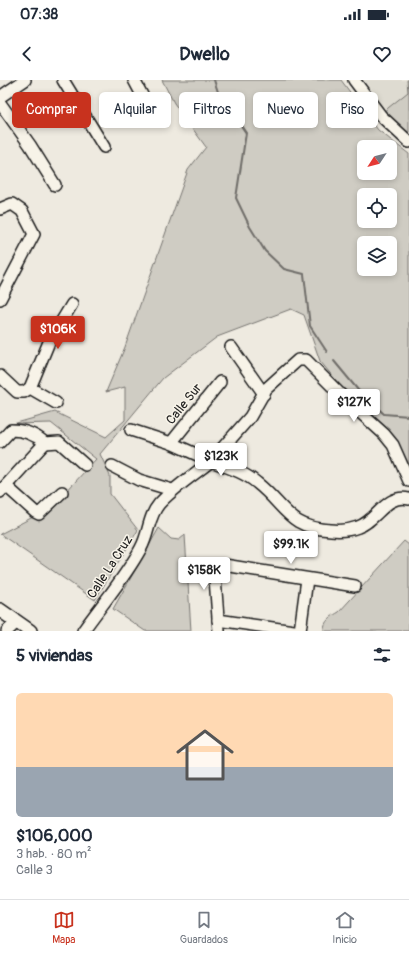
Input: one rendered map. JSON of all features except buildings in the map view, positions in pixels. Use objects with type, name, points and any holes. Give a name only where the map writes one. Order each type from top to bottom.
[{"type":"main road","points":[[0,610],[30,631]]},
{"type":"street","points":[[0,97],[25,80]]},
{"type":"street","points":[[63,80],[104,148]]},
{"type":"street","points":[[134,80],[140,92]]},
{"type":"street","points":[[354,80],[381,116],[409,142]]},
{"type":"street","points":[[0,103],[30,145],[55,185]]},
{"type":"street","points":[[0,209],[12,204],[22,211],[34,234],[0,299]]},
{"type":"street","points":[[0,376],[17,392],[24,392],[30,388],[49,342],[72,304]]},
{"type":"street","points":[[231,347],[264,394]]},
{"type":"street","name":"Calle La Cruz","points":[[83,631],[134,561],[142,547],[152,515],[158,505],[172,490],[180,486],[211,461],[250,417],[266,389],[298,360],[306,360],[312,365],[343,397],[384,434],[393,445],[409,481]]},
{"type":"street","name":"Calle Sur","points":[[171,443],[220,382]]},
{"type":"street","points":[[30,388],[56,403]]},
{"type":"street","points":[[0,442],[11,430],[21,430],[34,435],[45,443],[59,442],[85,465]]},
{"type":"street","points":[[131,430],[171,443],[245,475],[268,493],[289,516],[300,524],[312,528],[345,530],[359,527],[370,520],[393,500],[404,498],[409,500]]},
{"type":"street","points":[[45,443],[3,489],[39,514],[62,492]]},
{"type":"street","points":[[112,466],[139,480],[172,490]]},
{"type":"street","points":[[294,631],[218,625],[215,578],[216,572],[224,565],[355,586]]},
{"type":"street","points":[[300,631],[307,579]]},
{"type":"street","points":[[7,631],[17,622]]},
{"type":"shaded area","points":[[162,80],[341,80],[350,92],[326,92],[326,128],[377,128],[391,140],[357,140],[357,180],[397,180],[397,145],[409,154],[409,469],[320,361],[304,315],[291,309],[217,337],[163,378],[100,454],[110,476],[110,494],[138,530],[95,600],[0,534],[33,517],[42,518],[96,459],[51,423],[13,424],[55,412],[106,437],[125,420],[125,387],[106,392],[125,347],[188,170],[206,147],[192,128],[245,128],[245,92],[179,92],[179,110],[171,97],[171,92],[168,92]]},
{"type":"shaded area","points":[[364,80],[409,80],[409,128],[383,106],[378,99],[378,92],[373,92]]},
{"type":"shaded area","points":[[407,80],[409,80],[409,133],[383,112],[408,92]]},
{"type":"shaded area","points":[[159,528],[171,539],[179,540],[185,535],[191,631],[145,631],[113,609]]},
{"type":"shaded area","points":[[404,541],[409,545],[409,631],[324,631],[325,624],[328,619],[339,612]]},
{"type":"waterway","points":[[214,80],[218,92],[246,133],[236,198],[250,227],[265,251],[284,269],[304,274],[310,326],[327,352]]},
{"type":"waterway","points":[[334,361],[358,390],[384,414],[409,416]]}]
